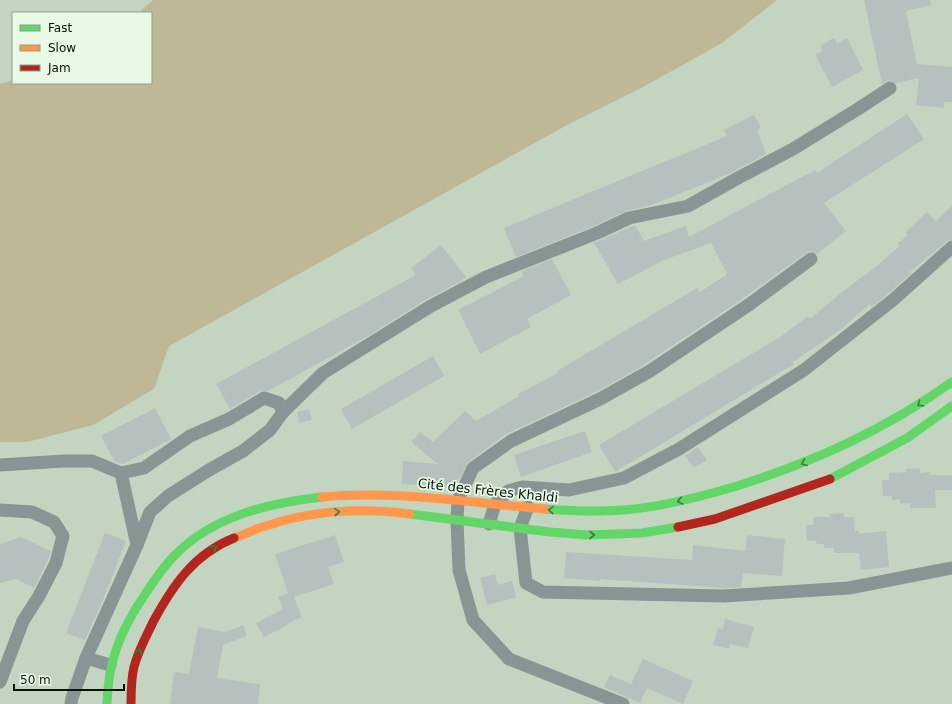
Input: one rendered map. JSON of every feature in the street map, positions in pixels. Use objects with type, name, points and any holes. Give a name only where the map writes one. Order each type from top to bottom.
[{"type":"main road","name":"Cité des Frères Khaldi","points":[[107,704],[106,690],[110,665],[118,641],[133,611],[155,579],[179,551],[197,537],[223,522],[256,509],[297,500],[331,495],[367,494],[402,495],[563,511],[617,511],[657,506],[704,496],[796,466],[843,446],[908,412],[952,382]]},
{"type":"main road","points":[[131,704],[134,668],[142,644],[167,596],[190,567],[208,552],[225,542],[268,525],[297,517],[331,512],[364,510],[396,512],[587,535],[612,535],[642,532],[715,519],[828,480],[908,438],[952,406]]},
{"type":"street","points":[[72,704],[72,698],[86,658],[137,545],[150,512],[168,496],[209,470],[243,451],[270,430],[283,412],[323,373],[431,306],[486,277],[597,233],[629,218],[688,206],[793,149],[890,88]]},
{"type":"street","points":[[489,524],[495,504],[508,491],[522,487],[569,490],[624,478],[680,449],[804,370],[893,300],[952,247]]},
{"type":"street","points":[[623,704],[508,659],[473,620],[459,570],[457,520],[458,500],[473,468],[511,441],[600,399],[650,370],[750,304],[811,259]]},
{"type":"street","points":[[0,465],[64,461],[92,461],[121,473],[144,468],[190,436],[229,419],[264,398],[279,403],[283,412]]},
{"type":"street","points":[[121,473],[137,545]]},
{"type":"street","points":[[528,507],[520,528],[526,583],[543,592],[723,596],[849,588],[952,568]]},
{"type":"street","points":[[0,510],[32,512],[54,522],[63,536],[56,563],[39,596],[23,621],[0,682]]},
{"type":"street","points":[[86,658],[110,665]]},
{"type":"shaded area","points":[[153,0],[777,0],[722,43],[643,87],[569,124],[169,346],[154,389],[93,425],[27,442],[0,442],[0,84],[12,80],[12,84],[152,84],[152,12],[139,12]]},
{"type":"building","points":[[864,0],[930,0],[931,5],[906,11],[917,64],[952,67],[952,102],[944,102],[944,108],[916,105],[919,78],[896,83],[889,80],[882,84]]},
{"type":"building","points":[[834,38],[838,44],[847,38],[863,70],[832,87],[815,54],[823,51],[820,46]]},
{"type":"building","points":[[907,114],[924,139],[824,203],[846,231],[817,254],[810,251],[806,253],[745,297],[639,368],[596,392],[506,434],[468,462],[461,476],[451,488],[402,484],[403,461],[438,464],[411,442],[420,432],[433,442],[465,411],[476,421],[519,396],[518,394],[558,373],[557,371],[697,288],[700,292],[727,274],[711,243],[664,260],[618,284],[594,243],[635,225],[644,241],[686,226],[689,237],[815,170],[817,173]]},
{"type":"building","points":[[754,115],[761,128],[757,130],[766,154],[731,173],[652,205],[626,211],[594,226],[516,257],[504,228],[727,136],[724,130]]},
{"type":"building","points":[[952,206],[952,239],[947,241],[910,272],[911,273],[872,307],[870,304],[840,330],[793,362],[794,364],[615,472],[599,445],[780,337],[808,316],[810,319],[900,246],[898,243],[908,235],[906,232],[927,212],[936,221]]},
{"type":"building","points":[[441,245],[466,277],[461,281],[427,299],[366,337],[268,391],[260,391],[230,409],[216,384],[416,275],[411,268]]},
{"type":"building","points":[[552,259],[571,295],[527,319],[531,327],[480,354],[458,310],[524,276],[522,271]]},
{"type":"building","points":[[433,356],[444,376],[352,429],[341,409]]},
{"type":"building","points":[[155,408],[171,439],[123,464],[115,462],[101,436]]},
{"type":"building","points":[[309,409],[312,420],[299,423],[297,412]]},
{"type":"building","points":[[585,431],[592,452],[521,477],[514,455]]},
{"type":"building","points":[[698,447],[707,460],[694,468],[685,456]]},
{"type":"building","points":[[920,468],[920,473],[930,472],[930,475],[952,475],[952,490],[935,490],[936,508],[910,508],[910,503],[900,504],[900,499],[892,500],[892,496],[883,496],[882,480],[889,480],[889,473],[906,472],[906,469]]},
{"type":"building","points":[[844,513],[844,517],[854,517],[855,531],[859,531],[859,534],[886,531],[889,567],[861,570],[859,553],[834,553],[834,548],[824,548],[824,544],[817,544],[816,541],[807,541],[806,525],[814,525],[813,517],[830,517],[830,514]]},
{"type":"building","points":[[105,533],[126,541],[101,605],[85,640],[66,633]]},
{"type":"building","points":[[335,535],[344,562],[328,567],[334,584],[294,597],[302,617],[264,637],[256,623],[283,609],[278,597],[288,593],[275,554]]},
{"type":"building","points":[[747,535],[785,539],[782,576],[743,573],[741,587],[723,588],[600,579],[600,581],[564,578],[566,552],[692,560],[693,545],[745,551]]},
{"type":"building","points":[[21,537],[51,551],[34,588],[16,579],[0,583],[0,544]]},
{"type":"building","points":[[495,574],[498,585],[512,581],[516,597],[487,605],[480,578]]},
{"type":"building","points":[[725,619],[754,627],[748,648],[730,644],[729,649],[713,645],[718,628],[723,629]]},
{"type":"building","points":[[243,625],[247,636],[223,645],[217,678],[260,684],[258,704],[170,704],[174,672],[189,674],[198,627],[225,632]]},
{"type":"building","points":[[643,659],[693,681],[683,704],[647,688],[640,703],[604,687],[610,675],[631,684]]},
{"type":"traffic: fast","points":[[545,509],[575,511],[614,511],[638,509],[681,501],[737,486],[794,466],[849,443],[901,415],[952,382]]},
{"type":"traffic: fast","points":[[830,479],[907,438],[952,406]]},
{"type":"traffic: fast","points":[[107,704],[110,674],[122,634],[151,585],[175,555],[207,530],[224,521],[282,503],[322,497]]},
{"type":"traffic: fast","points":[[410,514],[550,532],[587,535],[642,533],[678,527]]},
{"type":"traffic: slow","points":[[322,497],[350,495],[406,496],[545,509]]},
{"type":"traffic: slow","points":[[234,538],[286,520],[321,513],[374,511],[410,514]]},
{"type":"traffic: jam","points":[[678,527],[715,519],[830,479]]},
{"type":"traffic: jam","points":[[131,704],[133,672],[136,661],[142,644],[168,596],[186,572],[196,562],[207,553],[234,538]]}]
